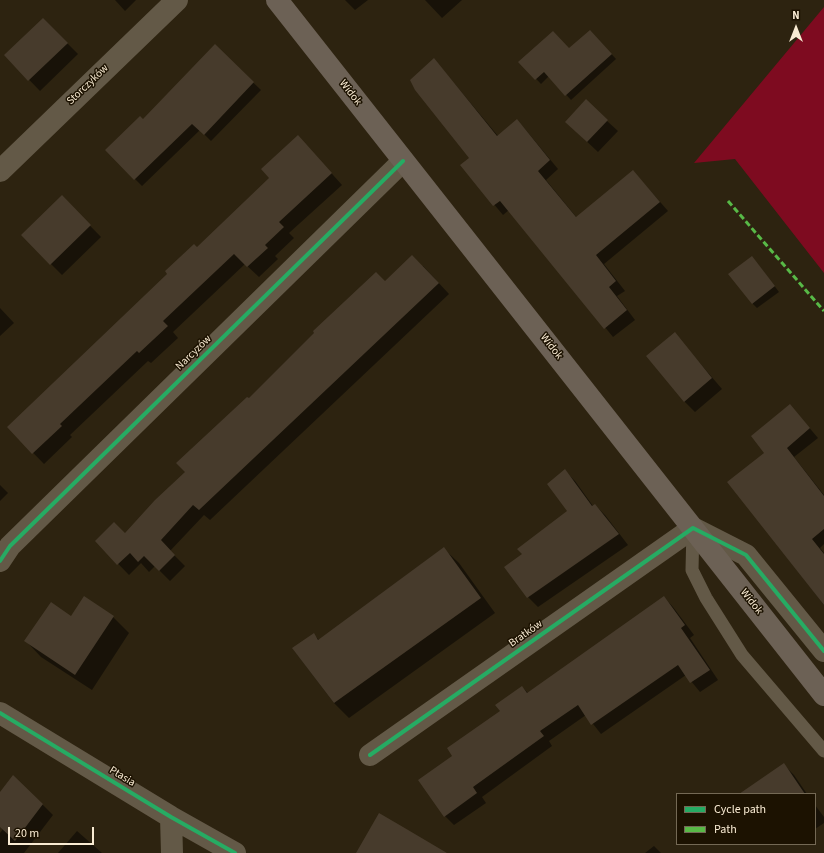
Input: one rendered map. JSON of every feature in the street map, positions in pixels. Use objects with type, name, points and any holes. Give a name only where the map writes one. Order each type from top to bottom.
[{"type":"main road","name":"Widok","points":[[277,0],[824,695]]},
{"type":"street","name":"Storczyków","points":[[0,171],[177,0]]},
{"type":"street","name":"Narcyzów","points":[[0,561],[10,546],[403,160]]},
{"type":"street","points":[[693,528],[746,555],[824,651]]},
{"type":"street","name":"Bratków","points":[[370,755],[693,528]]},
{"type":"street","name":"Ptasia","points":[[0,713],[171,817],[235,853]]},
{"type":"street","points":[[171,817],[172,853]]},
{"type":"lane","points":[[693,528],[692,570],[706,598],[742,655],[824,751]]},
{"type":"shaded area","points":[[824,7],[824,273],[735,159],[694,163]]},
{"type":"building","points":[[43,18],[68,43],[28,81],[4,55]]},
{"type":"building","points":[[590,30],[612,54],[565,96],[544,72],[535,80],[518,62],[553,31],[569,48]]},
{"type":"building","points":[[215,44],[254,82],[204,135],[192,124],[134,180],[105,150],[140,116],[143,119]]},
{"type":"building","points":[[434,58],[497,136],[517,119],[550,160],[538,171],[576,217],[633,170],[660,202],[596,255],[616,281],[609,287],[627,310],[604,329],[500,201],[493,206],[460,165],[469,158],[415,90],[410,80]]},
{"type":"building","points":[[586,99],[608,120],[587,142],[565,122]]},
{"type":"building","points":[[298,135],[332,173],[279,222],[284,227],[265,245],[268,248],[247,267],[234,254],[163,321],[168,326],[139,353],[137,351],[60,424],[62,426],[32,454],[7,427],[167,274],[165,271],[194,244],[197,247],[269,178],[261,169]]},
{"type":"building","points":[[62,195],[91,225],[50,265],[21,235]]},
{"type":"building","points":[[412,255],[439,283],[199,510],[193,505],[161,540],[175,555],[159,571],[144,556],[138,562],[130,553],[117,565],[95,541],[114,522],[125,533],[155,500],[185,472],[176,463],[247,397],[249,398],[314,333],[313,331],[376,272],[385,281]]},
{"type":"building","points":[[752,256],[775,286],[752,304],[728,274]]},
{"type":"building","points":[[675,332],[712,378],[684,402],[646,356]]},
{"type":"building","points":[[790,404],[810,428],[787,448],[824,496],[824,529],[812,539],[824,554],[824,605],[727,482],[764,453],[751,436]]},
{"type":"building","points":[[565,469],[592,506],[595,504],[619,534],[527,598],[504,567],[522,554],[517,549],[567,511],[547,484]]},
{"type":"building","points":[[444,547],[481,598],[334,703],[292,648],[314,633],[318,640]]},
{"type":"building","points":[[84,596],[114,616],[75,675],[24,641],[51,602],[71,616]]},
{"type":"building","points":[[664,596],[685,625],[681,628],[710,670],[690,683],[678,665],[591,725],[578,705],[540,731],[544,736],[473,787],[477,793],[444,817],[418,780],[452,756],[447,748],[500,711],[495,705],[522,686],[527,693]]},
{"type":"building","points":[[784,763],[804,793],[740,793]]},
{"type":"building","points":[[13,775],[43,804],[15,841],[0,827],[0,792]]},
{"type":"building","points":[[379,813],[403,827],[447,853],[356,853]]},
{"type":"marked path","points":[[728,201],[824,311]]},
{"type":"cycle path","points":[[0,561],[10,546],[403,161]]},
{"type":"cycle path","points":[[370,755],[693,528],[746,555],[824,651]]},
{"type":"cycle path","points":[[0,713],[171,817],[235,853]]}]
